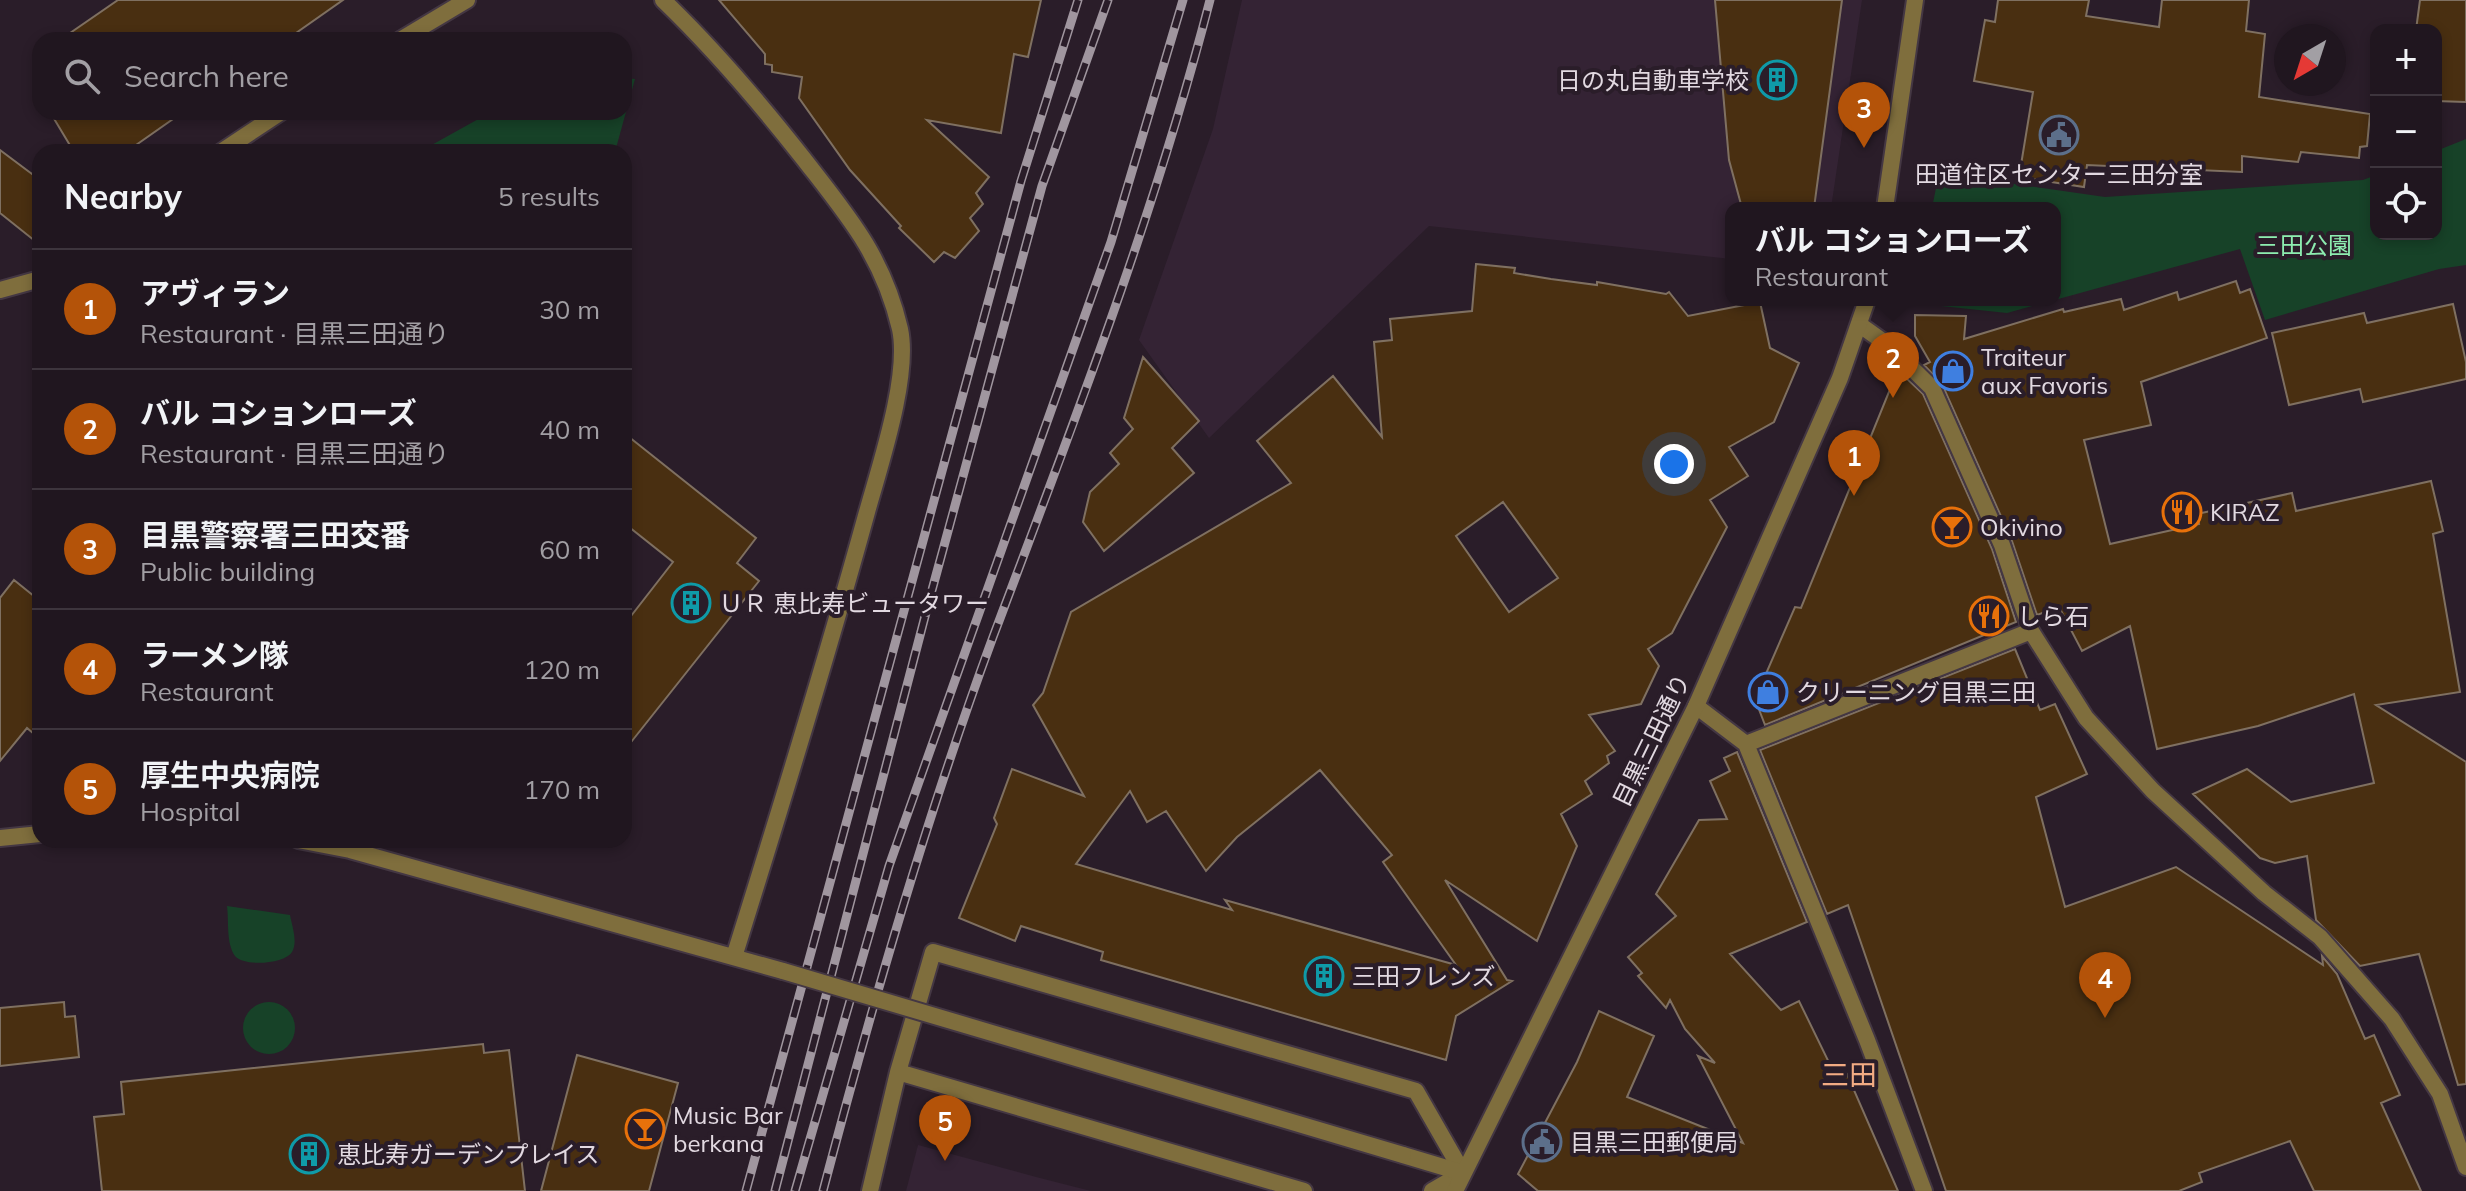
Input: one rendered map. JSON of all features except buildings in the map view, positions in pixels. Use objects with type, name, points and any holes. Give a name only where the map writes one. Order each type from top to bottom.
[{"type":"street","points":[[413,32],[467,0]]},
{"type":"street","points":[[663,0],[743,82],[866,240],[888,287],[901,333],[901,366],[882,459],[734,957]]},
{"type":"street","points":[[1886,202],[1915,0]]},
{"type":"street","points":[[233,144],[269,120]]},
{"type":"street","points":[[0,290],[32,281]]},
{"type":"street","name":"目黒三田通り","points":[[1455,1191],[1696,706],[1860,325],[1865,306]]},
{"type":"street","points":[[1860,325],[1888,345],[1932,388],[2002,545],[2031,631],[2086,718],[2153,791],[2264,893],[2320,937],[2392,1019],[2440,1094],[2466,1167]]},
{"type":"street","points":[[1746,744],[2031,631]]},
{"type":"street","points":[[1696,706],[1746,744],[1867,1040],[1924,1191]]},
{"type":"street","points":[[0,838],[32,835]]},
{"type":"street","points":[[340,848],[783,971],[1463,1173]]},
{"type":"street","points":[[870,1191],[898,1072],[933,952],[1416,1091],[1463,1173]]},
{"type":"street","points":[[898,1072],[1304,1191]]},
{"type":"street","points":[[1432,1191],[1463,1173]]},
{"type":"shaded area","name":"日の丸自動車学校","points":[[1242,0],[1862,0],[1832,202],[1725,202],[1725,258],[1429,226],[1209,438],[1139,340],[1213,129]]},
{"type":"shaded area","points":[[918,1145],[1036,1177],[1091,1191],[906,1191]]},
{"type":"green space","points":[[477,120],[624,120],[617,144],[433,144]]},
{"type":"green space","name":"三田公園","points":[[2466,139],[2466,265],[2439,269],[2265,320],[2240,249],[2061,298],[2061,202],[1933,202],[1939,173],[2105,197],[2370,177],[2370,240],[2442,240],[2442,149]]},
{"type":"green space","points":[[1941,306],[2032,306],[2007,313]]},
{"type":"green space","points":[[227,906],[290,915],[295,939],[292,952],[281,959],[255,963],[235,956],[230,945]]},
{"type":"green space","points":[[269,1002],[288,1009],[295,1028],[288,1047],[269,1054],[250,1047],[243,1028],[250,1009]]},
{"type":"railway","points":[[746,1191],[1021,181],[1078,0]]},
{"type":"railway","points":[[775,1191],[929,601],[1042,186],[1108,0]]},
{"type":"railway","points":[[795,1191],[889,866],[1111,242],[1183,0]]},
{"type":"railway","points":[[823,1191],[881,982],[945,774],[1138,242],[1210,0]]},
{"type":"place","name":"日の丸自動車学校","points":[[1777,80]]},
{"type":"place","name":"田道住区センター三田分室","points":[[2059,135]]},
{"type":"place","name":"目黒警察署三田交番","points":[[1864,148]]},
{"type":"place","name":"Traiteur aux Favoris","points":[[1953,371]]},
{"type":"place","name":"バル コションローズ","points":[[1893,398]]},
{"type":"place","name":"アヴィラン","points":[[1854,496]]},
{"type":"place","name":"KIRAZ","points":[[2182,512]]},
{"type":"place","name":"Okivino","points":[[1952,527]]},
{"type":"place","name":"ＵＲ 恵比寿ビュータワー","points":[[691,603]]},
{"type":"place","name":"しら石","points":[[1989,616]]},
{"type":"place","name":"クリーニング目黒三田","points":[[1768,692]]},
{"type":"place","name":"三田フレンズ","points":[[1324,976]]},
{"type":"place","name":"ラーメン隊","points":[[2105,1018]]},
{"type":"place","name":"Music Bar berkana","points":[[645,1129]]},
{"type":"place","name":"目黒三田郵便局","points":[[1542,1142]]},
{"type":"place","name":"恵比寿ガーデンプレイス","points":[[309,1154]]},
{"type":"place","name":"厚生中央病院","points":[[945,1161]]},
{"type":"district","name":"三田","points":[[1849,1074]]}]
